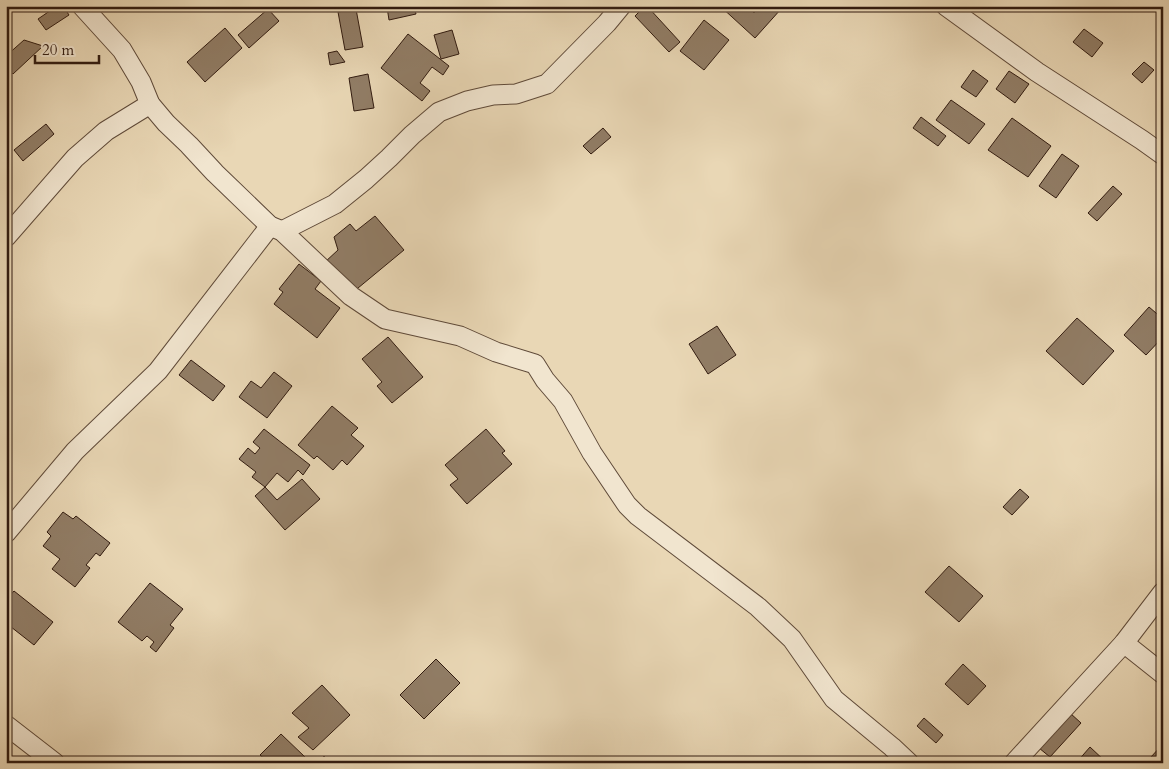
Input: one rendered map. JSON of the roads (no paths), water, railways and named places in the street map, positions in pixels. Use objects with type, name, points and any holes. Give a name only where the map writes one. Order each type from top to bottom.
[{"type":"street","points":[[82,6],[126,56],[141,82],[150,104],[166,123],[190,145],[214,173],[351,296],[385,319],[460,336],[496,352],[535,364],[545,380],[563,401],[592,453],[627,505],[638,516],[758,607],[792,639],[834,699],[909,763]]},
{"type":"street","points":[[6,534],[75,451],[158,371],[276,228],[335,204],[366,179],[439,112],[467,101],[493,95],[516,94],[547,84],[607,23],[621,6]]},
{"type":"street","points":[[946,6],[1037,72],[1142,140],[1163,156]]},
{"type":"street","points":[[6,237],[75,158],[106,131],[150,104]]},
{"type":"street","points":[[1014,763],[1124,643],[1163,592]]},
{"type":"street","points":[[1124,643],[1163,674]]},
{"type":"street","points":[[6,725],[55,763]]}]
